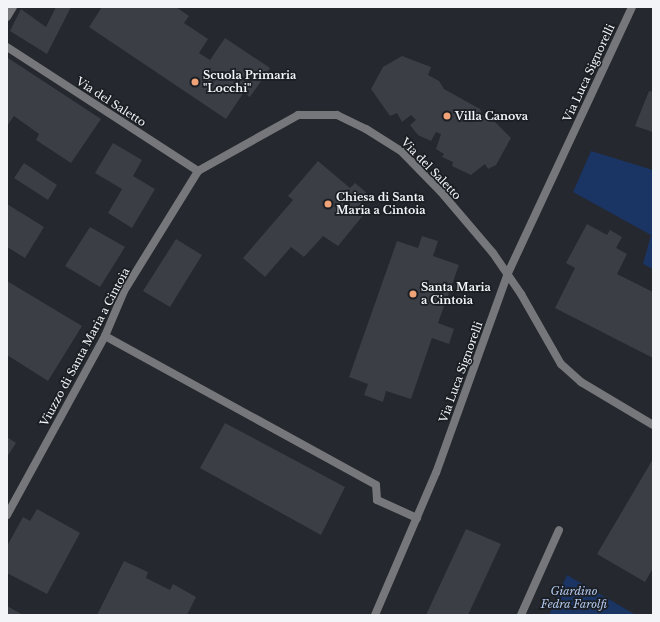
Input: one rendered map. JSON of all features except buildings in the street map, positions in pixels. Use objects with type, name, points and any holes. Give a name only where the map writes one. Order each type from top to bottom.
[{"type":"street","points":[[7,17],[13,7]]},
{"type":"street","name":"Via Luca Signorelli","points":[[375,615],[417,518],[454,426],[508,273],[632,7]]},
{"type":"street","name":"Via del Saletto","points":[[7,47],[198,171],[298,116],[337,115],[366,129],[401,151],[441,192],[508,273],[561,364],[581,382],[653,425]]},
{"type":"street","name":"Viuzzo di Santa Maria a Cintoia","points":[[7,515],[105,336],[124,291],[198,171]]},
{"type":"street","points":[[105,336],[376,485],[377,500],[417,518]]},
{"type":"street","points":[[521,615],[559,530]]},
{"type":"green space","points":[[591,151],[653,170],[653,269],[643,264],[651,235],[573,192]]},
{"type":"green space","name":"Giardino Fedra Farolfi","points":[[567,575],[636,615],[549,615]]},
{"type":"place","name":"Scuola Primaria \"Locchi\"","points":[[195,82]]},
{"type":"place","name":"Villa Canova","points":[[447,116]]},
{"type":"place","name":"Chiesa di Santa Maria a Cintoia","points":[[328,204]]},
{"type":"place","name":"Santa Maria a Cintoia","points":[[413,294]]}]
